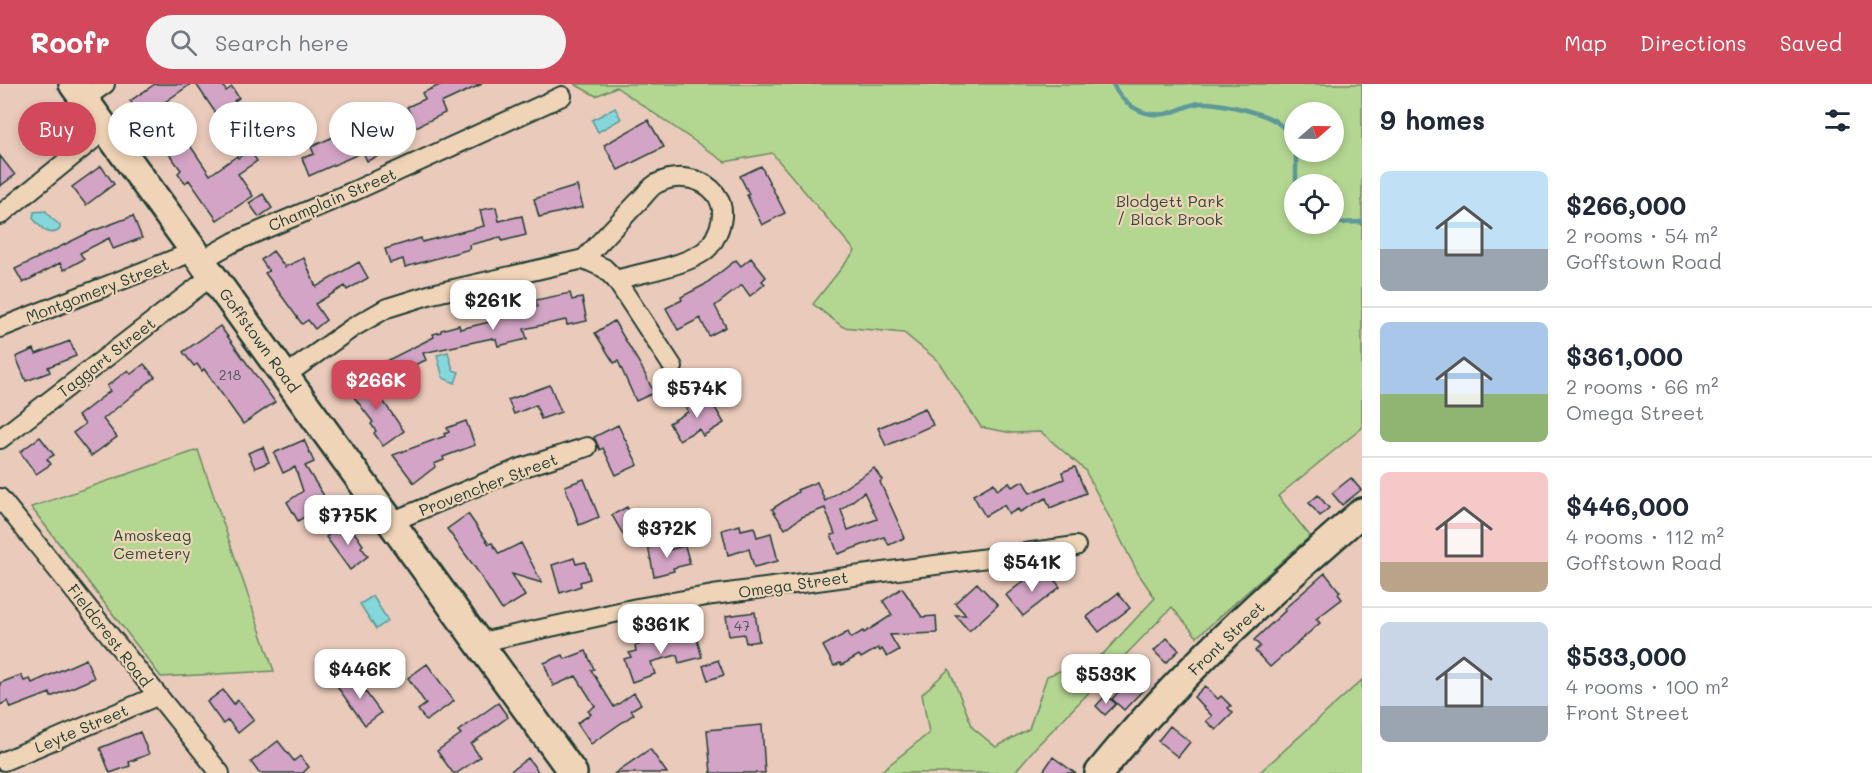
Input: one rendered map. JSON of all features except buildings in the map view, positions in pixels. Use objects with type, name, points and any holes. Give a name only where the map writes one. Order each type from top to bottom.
[{"type":"main road","name":"Goffstown Road","points":[[87,89],[106,129],[573,773]]},
{"type":"main road","name":"Front Street","points":[[1099,773],[1155,706],[1236,627],[1362,512]]},
{"type":"street","name":"Champlain Street","points":[[203,262],[234,242],[370,184],[562,96]]},
{"type":"street","points":[[0,215],[106,129]]},
{"type":"street","points":[[286,375],[352,328],[387,308],[432,294],[584,259],[656,183],[678,178],[697,180],[712,188],[722,206],[722,222],[715,240],[701,254],[682,262],[616,280]]},
{"type":"street","points":[[584,259],[604,268],[616,280],[674,367]]},
{"type":"street","name":"Montgomery Street","points":[[0,328],[203,262]]},
{"type":"street","name":"Taggart Street","points":[[0,439],[203,262]]},
{"type":"street","name":"Provencher Street","points":[[391,522],[518,469],[587,447]]},
{"type":"street","name":"Fieldcrest Road","points":[[0,498],[220,773]]},
{"type":"street","name":"Omega Street","points":[[477,643],[637,608],[713,595],[1076,546]]},
{"type":"street","name":"Leyte Street","points":[[4,761],[158,696]]},
{"type":"green space","name":"Blodgett Park / Black Brook","points":[[574,84],[1362,84],[1362,428],[1278,496],[1310,536],[1197,637],[1172,607],[1035,748],[1014,773],[879,773],[929,733],[922,694],[949,669],[973,728],[996,747],[1029,729],[1047,676],[1103,654],[1155,598],[1138,573],[1085,470],[1041,432],[1012,433],[981,427],[938,361],[904,333],[843,327],[813,304],[855,251],[772,153],[725,162],[616,87],[596,96]]},
{"type":"green space","name":"Amoskeag Cemetery","points":[[198,450],[274,671],[161,677],[31,507]]},
{"type":"green space","points":[[1362,680],[1362,773],[1259,773]]},
{"type":"water","points":[[615,108],[621,119],[598,132],[592,120]]},
{"type":"water","points":[[46,211],[60,225],[60,229],[56,232],[45,230],[33,218],[34,212]]},
{"type":"water","points":[[448,352],[453,370],[459,372],[455,383],[443,378],[437,355]]},
{"type":"water","points":[[373,596],[388,621],[376,629],[360,604]]},
{"type":"waterway","points":[[1113,84],[1127,103],[1148,113],[1165,114],[1201,103],[1217,104],[1260,114],[1275,121],[1284,129]]},
{"type":"waterway","points":[[1296,162],[1296,174]]},
{"type":"waterway","points":[[1344,223],[1362,222]]}]
